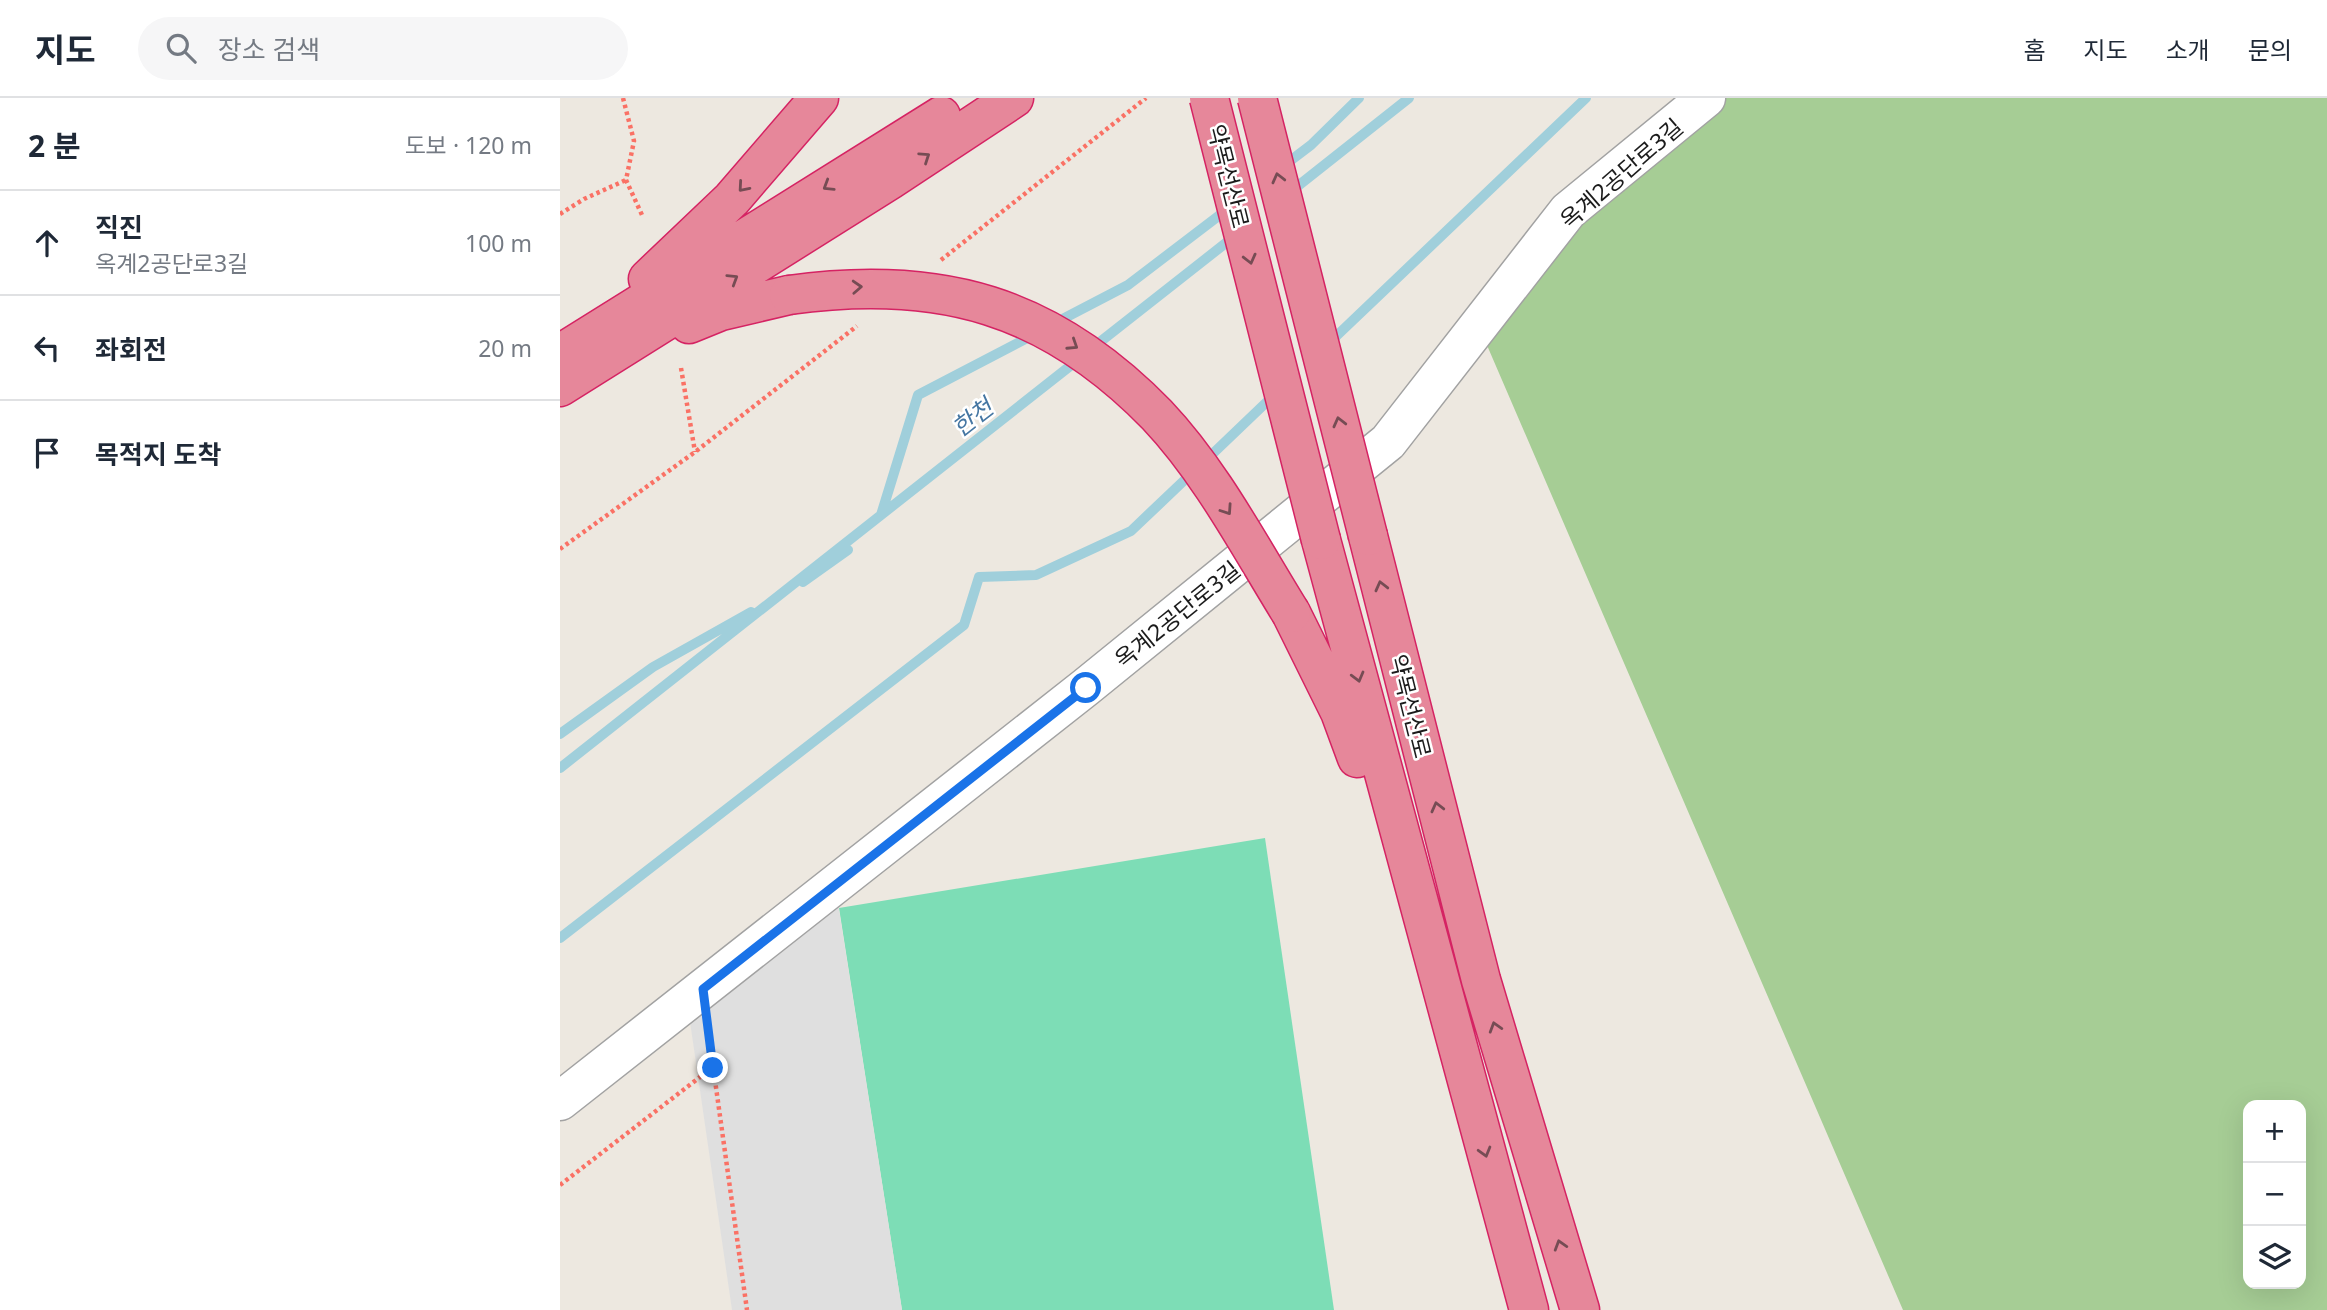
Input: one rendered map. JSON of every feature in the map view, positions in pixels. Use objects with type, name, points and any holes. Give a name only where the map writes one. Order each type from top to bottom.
[{"type":"highway","points":[[560,387],[586,348],[732,199],[819,98]]},
{"type":"highway","points":[[586,348],[969,98]]},
{"type":"highway","points":[[586,348],[890,180],[1014,98]]},
{"type":"highway","name":"약목선산로","points":[[1209,98],[1321,540],[1466,1086],[1529,1310]]},
{"type":"highway","name":"약목선산로","points":[[1257,98],[1481,980],[1580,1310]]},
{"type":"highway","points":[[586,348],[789,295],[862,286],[920,289],[1000,309],[1042,326],[1078,348],[1115,376],[1158,417],[1199,469],[1291,613],[1340,712],[1379,813],[1466,1086]]},
{"type":"street","name":"옥계2공단로3길","points":[[560,1101],[1086,688],[1388,442],[1568,211],[1706,98]]},
{"type":"path","points":[[623,98],[634,141],[626,180],[642,215]]},
{"type":"path","points":[[560,214],[584,199],[626,180]]},
{"type":"path","points":[[681,368],[695,452]]},
{"type":"path","points":[[703,989],[747,1310]]},
{"type":"path","points":[[560,1185],[713,1068]]},
{"type":"green space","points":[[1688,98],[2327,98],[2327,1310],[1903,1310],[1483,336]]},
{"type":"green space","points":[[1265,838],[1334,1310],[902,1310],[839,908]]},
{"type":"shaded area","points":[[837,897],[902,1310],[732,1310],[689,1015]]},
{"type":"waterway","points":[[1282,167],[1311,145],[1359,98]]},
{"type":"waterway","name":"한천","points":[[1289,193],[1409,98]]},
{"type":"waterway","points":[[1328,344],[1586,98]]},
{"type":"waterway","points":[[1055,323],[1128,285],[1229,208]]},
{"type":"waterway","name":"한천","points":[[1091,349],[1236,235]]},
{"type":"waterway","points":[[881,515],[918,395],[1033,335]]},
{"type":"waterway","name":"한천","points":[[560,768],[1079,359]]},
{"type":"waterway","points":[[1204,462],[1274,395]]},
{"type":"waterway","points":[[560,938],[964,625],[979,577],[1036,575],[1131,531],[1193,472]]},
{"type":"waterway","points":[[803,582],[848,550]]},
{"type":"waterway","points":[[560,734],[653,667],[751,612]]},
{"type":"route","points":[[713,1068],[703,989],[1086,688]]}]
